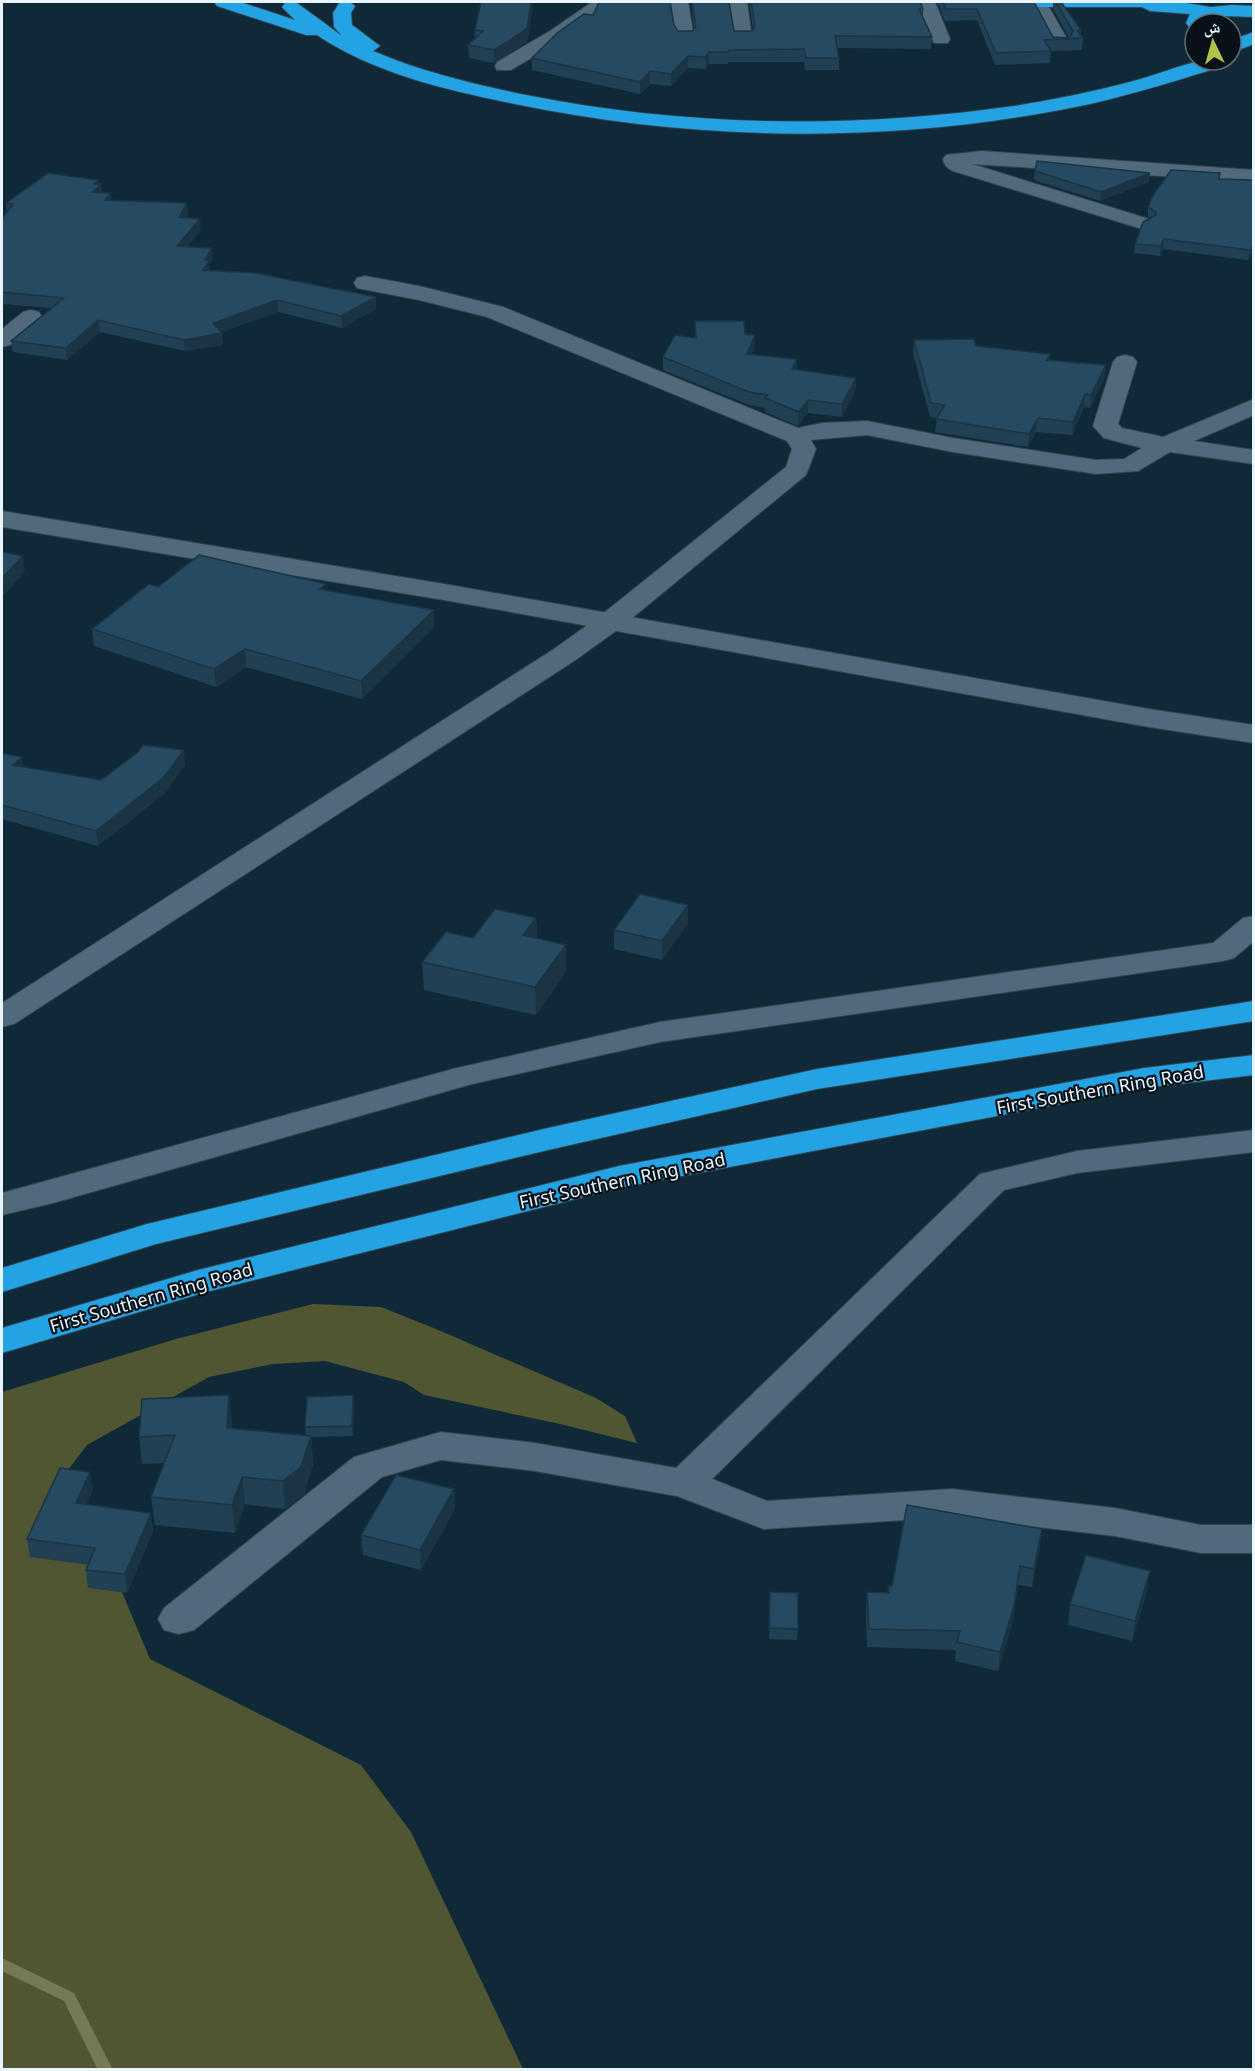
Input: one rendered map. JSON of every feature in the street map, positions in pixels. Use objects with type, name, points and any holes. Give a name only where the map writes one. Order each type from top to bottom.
[{"type":"highway","points":[[223,2],[340,42]]},
{"type":"highway","points":[[964,2],[1171,2]]},
{"type":"highway","points":[[1113,2],[1210,12],[1252,11]]},
{"type":"highway","points":[[286,4],[312,26],[340,42],[384,63],[452,84],[516,99],[622,117],[708,124],[821,127],[928,121],[1032,109],[1141,85],[1184,72]]},
{"type":"highway","points":[[286,4],[313,10],[351,4]]},
{"type":"highway","points":[[351,4],[342,13],[343,27],[366,43],[398,56],[495,85],[615,108],[738,118],[882,117],[994,105],[1091,88],[1133,78],[1183,58]]},
{"type":"highway","points":[[1141,85],[1183,68]]},
{"type":"highway","points":[[2,1280],[147,1235],[548,1139],[817,1079],[1254,1011]]},
{"type":"highway","name":"First Southern Ring Road","points":[[2,1341],[198,1282],[620,1177],[1144,1078],[1254,1065]]},
{"type":"street","points":[[504,66],[557,35],[603,2]]},
{"type":"street","points":[[679,2],[685,37]]},
{"type":"street","points":[[738,2],[743,38]]},
{"type":"street","points":[[926,2],[942,39]]},
{"type":"street","points":[[1038,3],[1061,44]]},
{"type":"street","points":[[1142,223],[970,170],[954,164],[954,159],[993,158],[1254,176]]},
{"type":"street","points":[[365,283],[419,292],[495,312],[796,436],[822,430],[867,428],[953,445],[1096,466],[1129,466],[1167,444],[1254,406]]},
{"type":"street","points":[[2,340],[31,317]]},
{"type":"street","points":[[1125,362],[1105,426],[1113,433],[1141,441],[1254,457]]},
{"type":"street","points":[[2,1017],[564,655],[610,622],[797,470],[804,449],[796,436]]},
{"type":"street","points":[[2,519],[450,592],[1149,718],[1254,734]]},
{"type":"street","points":[[2,1204],[465,1076],[660,1032],[1223,951],[1254,925]]},
{"type":"street","points":[[684,1483],[992,1182],[1077,1162],[1254,1141]]},
{"type":"street","points":[[180,1618],[368,1467],[441,1446],[536,1457],[684,1483],[764,1515],[952,1503],[1115,1522],[1201,1539],[1254,1539]]},
{"type":"green space","points":[[313,1304],[381,1307],[436,1329],[596,1398],[625,1416],[637,1443],[424,1395],[404,1382],[325,1361],[273,1364],[209,1377],[87,1445],[61,1479],[111,1566],[150,1659],[361,1765],[411,1832],[523,2069],[2,2070],[2,1392],[176,1339]]},
{"type":"building","points":[[481,2],[531,2],[527,29],[494,50],[468,45],[483,31],[475,30]]},
{"type":"building","points":[[601,2],[670,2],[674,25],[678,31],[692,31],[696,26],[692,2],[729,2],[734,31],[752,31],[755,26],[751,2],[920,2],[923,9],[919,9],[932,37],[835,36],[839,58],[806,58],[804,49],[709,52],[705,57],[688,56],[671,74],[650,71],[640,82],[532,58],[557,33],[584,14],[593,15]]},
{"type":"building","points":[[943,2],[1034,2],[1053,37],[1069,38],[1073,31],[1056,2],[1061,2],[1081,30],[1077,30],[1083,38],[1044,40],[1051,51],[996,53],[977,9],[946,9]]},
{"type":"building","points":[[1037,161],[1150,173],[1101,192],[1035,171]]},
{"type":"building","points":[[1171,170],[1220,173],[1219,179],[1254,180],[1254,243],[1250,250],[1164,239],[1161,246],[1135,244],[1143,222],[1156,215],[1156,212],[1148,207],[1152,197]]},
{"type":"building","points":[[48,173],[98,180],[94,184],[101,184],[93,192],[111,193],[105,200],[187,203],[179,217],[200,219],[177,246],[212,248],[205,260],[210,260],[203,270],[256,273],[376,297],[341,316],[277,300],[213,323],[222,333],[184,340],[98,320],[66,348],[11,341],[64,298],[2,292],[2,219],[13,204],[6,203]]},
{"type":"building","points":[[695,321],[744,321],[745,334],[755,335],[747,354],[797,359],[792,369],[856,378],[842,404],[808,400],[799,412],[765,398],[768,395],[749,392],[663,357],[675,335],[696,338]]},
{"type":"building","points":[[974,339],[976,346],[1050,354],[1047,360],[1106,365],[1091,395],[1085,394],[1073,422],[1038,418],[1029,434],[936,419],[945,405],[931,403],[914,340]]},
{"type":"building","points":[[2,552],[23,556],[2,578]]},
{"type":"building","points":[[199,555],[326,584],[320,589],[434,610],[361,681],[245,649],[214,669],[92,629],[149,584],[158,587]]},
{"type":"building","points":[[143,745],[184,750],[163,778],[96,831],[2,805],[2,753],[22,757],[13,765],[101,780],[138,752]]},
{"type":"building","points":[[640,894],[688,905],[662,941],[614,930]]},
{"type":"building","points":[[495,909],[536,918],[523,935],[566,945],[535,987],[422,962],[446,932],[473,938]]},
{"type":"building","points":[[229,1395],[227,1428],[311,1436],[301,1467],[283,1481],[242,1477],[232,1505],[151,1497],[175,1435],[139,1437],[142,1399]]},
{"type":"building","points":[[353,1395],[352,1426],[305,1427],[307,1397]]},
{"type":"building","points":[[60,1468],[90,1472],[76,1503],[151,1513],[125,1574],[86,1570],[95,1548],[27,1539]]},
{"type":"building","points":[[396,1475],[454,1489],[420,1550],[361,1535]]},
{"type":"building","points":[[907,1505],[1042,1529],[1034,1569],[1020,1566],[1014,1606],[1000,1652],[957,1642],[960,1631],[869,1629],[867,1592],[889,1593],[888,1586],[892,1586]]},
{"type":"building","points":[[1086,1555],[1150,1571],[1135,1621],[1070,1604]]},
{"type":"building","points":[[770,1592],[798,1593],[798,1629],[769,1628]]},
{"type":"waterway","points":[[2,1964],[69,1997],[106,2070]]}]
